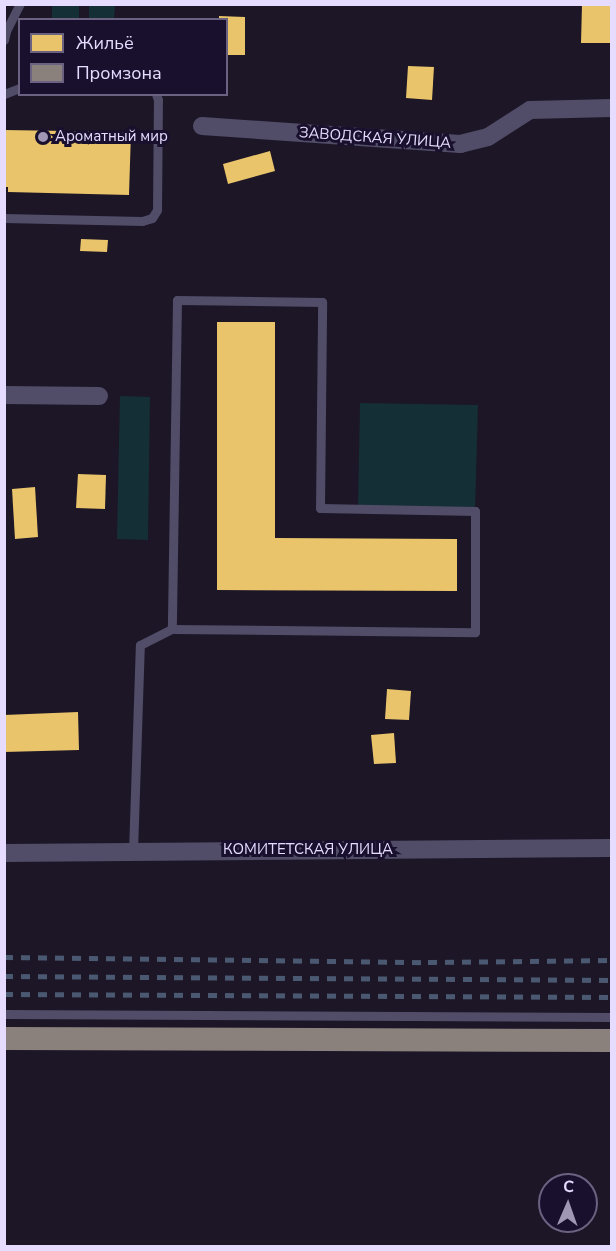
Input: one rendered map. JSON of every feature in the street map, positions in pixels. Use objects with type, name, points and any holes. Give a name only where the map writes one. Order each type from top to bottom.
[{"type":"street","name":"ЗАВОДСКАЯ УЛИЦА","points":[[201,126],[460,144],[488,138],[530,110],[612,108]]},
{"type":"street","points":[[4,395],[99,396]]},
{"type":"street","name":"КОМИТЕТСКАЯ УЛИЦА","points":[[4,853],[612,848]]},
{"type":"lane","points":[[4,40],[6,30],[20,4]]},
{"type":"lane","points":[[4,218],[142,221],[152,218],[157,210],[156,96]]},
{"type":"lane","points":[[133,852],[140,645],[172,629],[475,632],[475,511],[320,508],[322,302],[177,300],[172,629]]},
{"type":"lane","points":[[4,1014],[612,1017]]},
{"type":"green space","points":[[52,5],[79,5],[79,18],[52,18]]},
{"type":"green space","points":[[89,5],[115,5],[114,18],[89,18]]},
{"type":"green space","points":[[120,396],[150,397],[148,540],[117,539]]},
{"type":"green space","points":[[360,403],[478,405],[475,511],[358,508]]},
{"type":"building: Жильё","points":[[582,4],[612,4],[612,43],[581,43]]},
{"type":"building: Жильё","points":[[219,16],[245,17],[245,55],[228,55],[228,18],[219,18]]},
{"type":"building: Жильё","points":[[408,66],[434,67],[432,100],[406,98]]},
{"type":"building: Жильё","points":[[4,130],[131,132],[129,195],[8,192],[8,187],[4,187]]},
{"type":"building: Жильё","points":[[270,151],[275,171],[228,184],[223,164]]},
{"type":"building: Жильё","points":[[81,239],[108,240],[107,252],[80,251]]},
{"type":"building: Жильё","points":[[217,322],[275,322],[275,538],[457,539],[457,591],[217,590]]},
{"type":"building: Жильё","points":[[78,474],[106,475],[105,509],[76,508]]},
{"type":"building: Жильё","points":[[35,487],[38,537],[15,539],[12,489]]},
{"type":"building: Жильё","points":[[387,689],[411,691],[409,720],[385,719]]},
{"type":"building: Жильё","points":[[78,712],[79,750],[4,752],[4,715]]},
{"type":"building: Жильё","points":[[394,733],[396,763],[374,764],[371,735]]},
{"type":"building: Промзона","points":[[5,1027],[612,1029],[612,1052],[5,1050]]},
{"type":"railway","points":[[4,957],[428,962],[612,960]]},
{"type":"railway","points":[[4,976],[612,980]]},
{"type":"railway","points":[[4,994],[612,997]]},
{"type":"place","name":"Ароматный мир","points":[[43,137]]}]
